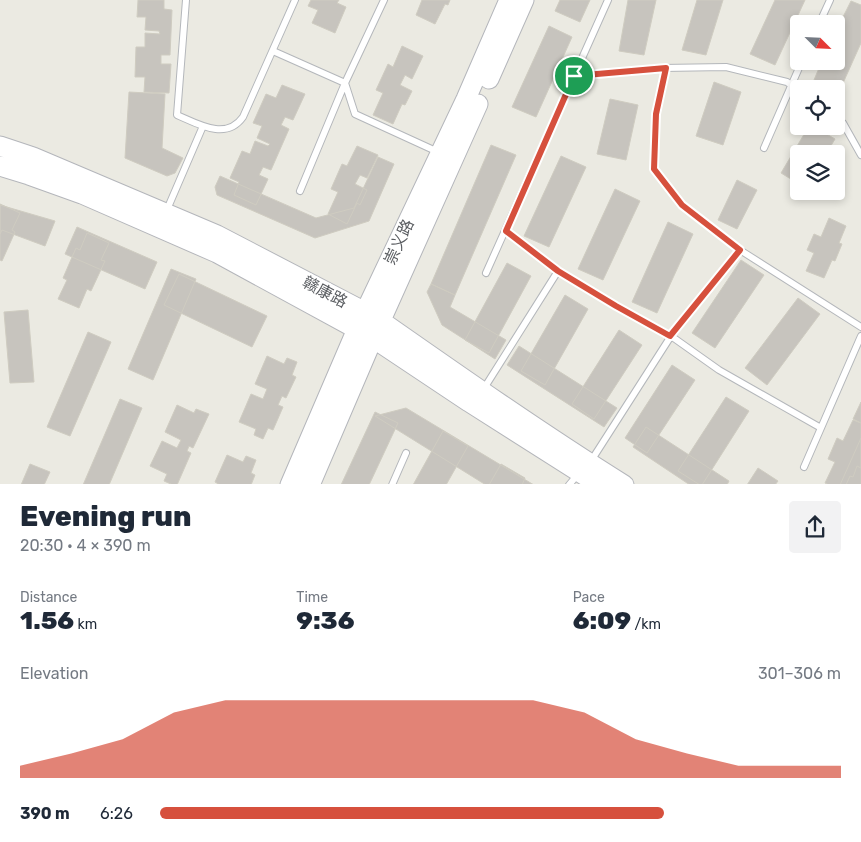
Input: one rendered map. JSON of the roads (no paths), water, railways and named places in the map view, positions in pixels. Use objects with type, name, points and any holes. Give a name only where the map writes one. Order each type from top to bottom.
[{"type":"main road","name":"崇义路","points":[[310,484],[369,325],[441,153],[509,0]]},
{"type":"main road","name":"崇义路","points":[[290,484],[369,325],[524,0]]},
{"type":"main road","name":"赣康路","points":[[0,146],[33,157],[217,235],[482,392],[579,473],[624,484]]},
{"type":"main road","name":"赣康路","points":[[0,166],[82,194],[217,253],[369,325],[469,402],[599,484]]},
{"type":"lane","points":[[186,0],[177,115],[212,129],[224,129],[240,122],[295,0]]},
{"type":"lane","points":[[300,191],[345,83],[384,0]]},
{"type":"lane","points":[[486,273],[608,0]]},
{"type":"lane","points":[[823,15],[830,0]]},
{"type":"lane","points":[[272,51],[345,83],[355,114],[441,153]]},
{"type":"lane","points":[[574,76],[666,68],[726,67],[790,84]]},
{"type":"lane","points":[[666,68],[656,114],[654,169],[682,205],[740,250],[861,327]]},
{"type":"lane","points":[[764,148],[790,87]]},
{"type":"lane","points":[[165,213],[203,126]]},
{"type":"lane","points":[[845,127],[861,155]]},
{"type":"lane","points":[[506,231],[558,271],[670,336],[719,370],[821,428]]},
{"type":"lane","points":[[579,473],[670,336],[740,250]]},
{"type":"lane","points":[[482,392],[558,271]]},
{"type":"lane","points":[[804,467],[861,336]]},
{"type":"lane","points":[[392,484],[406,453]]}]
